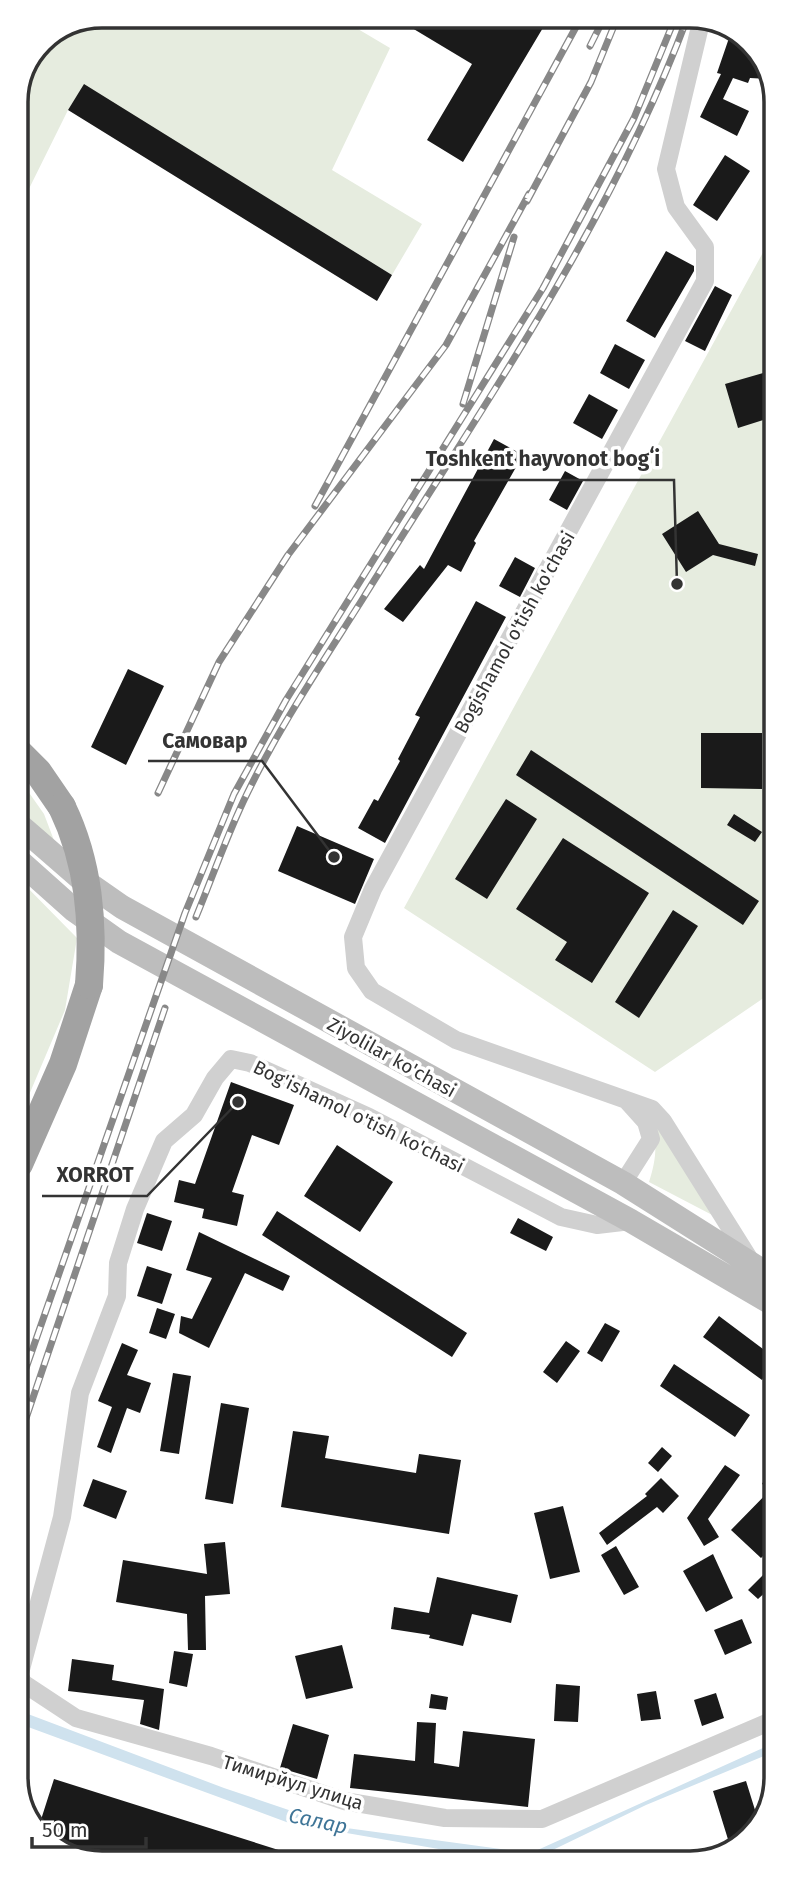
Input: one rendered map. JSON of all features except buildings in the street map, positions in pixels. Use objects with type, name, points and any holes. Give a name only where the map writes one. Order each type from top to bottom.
[{"type":"highway","points":[[28,762],[62,807],[75,839],[85,878],[91,920],[89,985],[63,1064],[28,1144]]},
{"type":"main road","name":"Ziyolilar ko'chasi","points":[[28,833],[79,877],[122,907],[623,1184],[764,1272]]},
{"type":"main road","name":"Ziyolilar ko'chasi","points":[[28,869],[74,910],[119,942],[631,1221],[764,1299]]},
{"type":"main road","points":[[419,1107],[433,1079]]},
{"type":"street","name":"Bogishamol o'tish ko'chasi","points":[[700,28],[666,169],[676,206],[705,247],[705,281],[373,889],[353,937],[356,968],[372,991],[401,1009],[456,1040],[652,1109],[663,1121],[753,1265]]},
{"type":"street","name":"Bog'ishamol o'tish ko'chasi","points":[[28,1644],[62,1517],[80,1393],[117,1296],[118,1263],[135,1209],[164,1142],[194,1115],[215,1078],[231,1059],[250,1063],[369,1117],[569,1220],[597,1225],[631,1221]]},
{"type":"street","name":"Bogishamol o'tish ko'chasi","points":[[623,1097],[646,1122],[650,1139],[623,1184]]},
{"type":"street","name":"Тимирйул улица","points":[[28,1686],[76,1718],[211,1756],[344,1801],[444,1818],[542,1819],[764,1724]]},
{"type":"shaded area","points":[[102,28],[356,28],[390,48],[332,170],[422,224],[392,275],[84,85],[68,110],[28,191],[28,97],[31,83],[43,57],[53,46],[73,34]]},
{"type":"shaded area","points":[[764,251],[764,998],[655,1072],[404,908]]},
{"type":"shaded area","points":[[28,791],[44,814],[55,843],[28,817]]},
{"type":"shaded area","points":[[28,888],[77,938],[65,1010],[28,1097]]},
{"type":"shaded area","points":[[649,1115],[716,1217],[649,1182],[655,1148]]},
{"type":"water","name":"Салар","points":[[28,1714],[224,1788],[339,1827],[516,1851],[450,1851],[289,1823],[28,1727]]},
{"type":"water","name":"Салар","points":[[764,1747],[764,1756],[646,1805],[551,1851],[535,1851]]},
{"type":"railway","points":[[315,506],[575,28]]},
{"type":"railway","points":[[590,46],[599,28]]},
{"type":"railway","points":[[527,201],[591,82],[613,28]]},
{"type":"railway","points":[[28,1362],[185,913],[234,794],[286,700],[543,288],[634,118],[671,28]]},
{"type":"railway","points":[[196,917],[225,843],[257,774],[315,673],[540,316],[621,169],[683,28]]},
{"type":"railway","points":[[158,793],[219,662],[288,555],[446,345],[529,194]]},
{"type":"railway","points":[[463,404],[514,237]]},
{"type":"railway","points":[[28,1412],[165,1008]]},
{"type":"place","name":"Toshkent hayvonot bogʻi","points":[[677,584]]},
{"type":"place","name":"Самовар","points":[[334,857]]},
{"type":"place","name":"XORROT","points":[[238,1102]]}]
